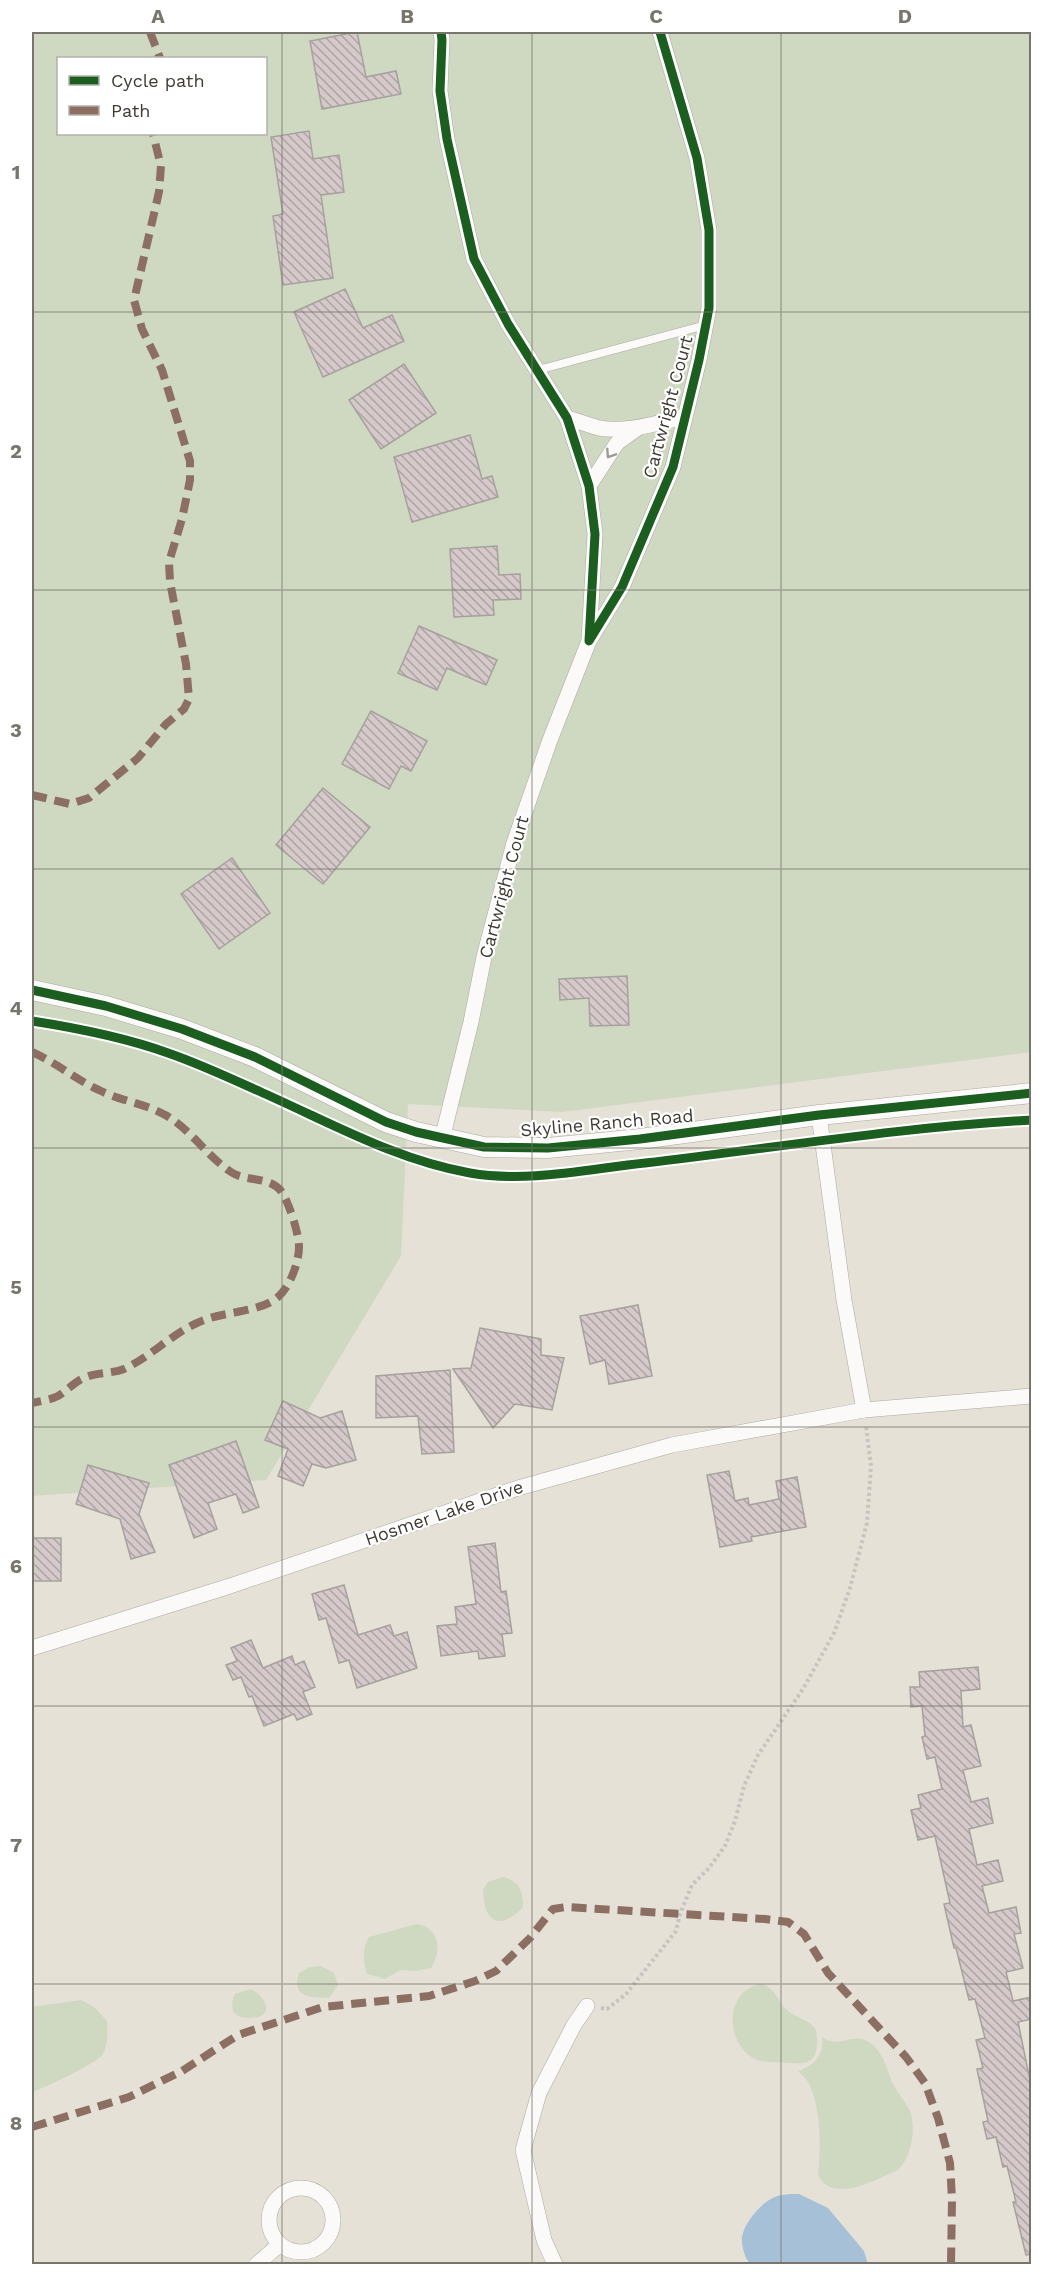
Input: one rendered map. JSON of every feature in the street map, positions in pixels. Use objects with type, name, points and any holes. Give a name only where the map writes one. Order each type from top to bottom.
[{"type":"street","name":"Cartwright Court","points":[[441,32],[440,91],[447,139],[474,259],[508,324],[567,417],[589,486],[595,534],[589,642]]},
{"type":"street","name":"Cartwright Court","points":[[442,1139],[513,843],[550,740],[589,642],[622,587],[673,466],[706,325],[710,279],[709,230],[697,158],[660,32]]},
{"type":"street","points":[[567,417],[601,428],[638,428],[684,417]]},
{"type":"street","points":[[589,486],[617,443],[638,428]]},
{"type":"street","name":"Skyline Ranch Road","points":[[32,990],[106,1006],[182,1029],[255,1057],[386,1122],[442,1139],[484,1147],[548,1148],[640,1139],[819,1115],[1032,1093]]},
{"type":"street","points":[[819,1115],[844,1300],[864,1410]]},
{"type":"street","name":"Hosmer Lake Drive","points":[[32,1647],[230,1586],[518,1488],[672,1445],[864,1410],[1032,1396]]},
{"type":"street","points":[[555,2265],[544,2240],[524,2150],[539,2093],[574,2025],[587,2006]]},
{"type":"street","points":[[302,2188],[316,2192],[328,2202],[333,2217],[331,2232],[322,2245],[309,2252],[293,2252],[279,2245],[271,2232],[269,2216],[275,2202],[286,2192],[302,2188]]},
{"type":"street","points":[[257,2265],[279,2245]]},
{"type":"lane","points":[[538,369],[706,325]]},
{"type":"path","points":[[587,2006],[607,2009],[627,1994],[676,1931],[692,1885],[709,1868],[725,1846],[735,1821],[744,1786],[758,1755],[803,1689],[834,1633],[850,1588],[867,1523],[871,1466],[864,1410]]},
{"type":"green space","points":[[32,32],[1031,32],[1031,1052],[562,1112],[408,1104],[401,1256],[266,1480],[32,1496]]},
{"type":"green space","points":[[503,1877],[513,1881],[519,1888],[523,1907],[512,1917],[497,1921],[487,1913],[483,1890],[488,1882]]},
{"type":"green space","points":[[417,1924],[430,1930],[437,1941],[437,1955],[431,1968],[416,1971],[400,1970],[385,1979],[367,1974],[364,1955],[369,1937]]},
{"type":"green space","points":[[321,1966],[334,1973],[338,1985],[329,1998],[309,1996],[300,1992],[297,1981],[299,1973],[310,1967]]},
{"type":"green space","points":[[761,1984],[773,1991],[789,2012],[810,2023],[815,2029],[816,2051],[808,2062],[754,2059],[742,2048],[733,2026],[736,2004],[749,1988]]},
{"type":"green space","points":[[250,1989],[262,1998],[266,2010],[258,2017],[240,2017],[232,2008],[233,1999],[235,1994]]},
{"type":"green space","points":[[81,2000],[94,2007],[107,2021],[107,2042],[103,2054],[81,2069],[32,2092],[32,2007]]},
{"type":"green space","points":[[822,2037],[835,2042],[863,2039],[874,2046],[879,2051],[894,2086],[907,2106],[913,2124],[910,2149],[898,2170],[855,2187],[834,2188],[825,2184],[818,2175],[820,2142],[814,2095],[805,2078],[798,2071],[813,2063],[820,2054]]},
{"type":"water","points":[[799,2194],[828,2208],[864,2251],[868,2264],[750,2264],[745,2255],[742,2240],[743,2232],[753,2215],[771,2199],[781,2195]]},
{"type":"building","points":[[357,32],[366,77],[396,71],[401,94],[322,109],[310,41]]},
{"type":"building","points":[[309,131],[313,159],[339,155],[344,192],[321,195],[333,278],[283,285],[273,216],[283,214],[271,137]]},
{"type":"building","points":[[345,289],[363,328],[392,315],[404,341],[323,377],[294,312]]},
{"type":"building","points":[[404,364],[436,413],[381,449],[349,400]]},
{"type":"building","points":[[470,435],[482,479],[492,476],[498,497],[412,522],[394,457]]},
{"type":"building","points":[[497,546],[499,575],[520,574],[521,599],[493,600],[494,615],[454,617],[450,549]]},
{"type":"building","points":[[419,626],[497,660],[486,685],[447,668],[437,690],[398,673]]},
{"type":"building","points":[[371,711],[427,741],[411,771],[401,766],[389,789],[342,764]]},
{"type":"building","points":[[323,788],[370,827],[323,884],[276,845]]},
{"type":"building","points":[[232,858],[270,913],[219,949],[181,894]]},
{"type":"building","points":[[627,976],[629,1025],[590,1026],[589,998],[560,1000],[559,979]]},
{"type":"building","points":[[638,1305],[652,1376],[609,1384],[605,1360],[590,1364],[580,1316]]},
{"type":"building","points":[[480,1328],[541,1339],[541,1355],[564,1358],[552,1410],[515,1404],[493,1428],[453,1369],[471,1368]]},
{"type":"building","points":[[450,1370],[454,1452],[422,1454],[418,1416],[376,1418],[376,1376]]},
{"type":"building","points":[[283,1401],[320,1418],[342,1411],[356,1460],[326,1468],[312,1464],[303,1486],[278,1476],[288,1449],[265,1440]]},
{"type":"building","points":[[236,1441],[259,1507],[243,1513],[236,1494],[208,1503],[217,1529],[194,1538],[169,1465]]},
{"type":"building","points":[[88,1465],[149,1483],[139,1514],[155,1552],[131,1559],[120,1519],[76,1504]]},
{"type":"building","points":[[729,1471],[735,1501],[748,1498],[749,1505],[779,1499],[776,1481],[797,1477],[806,1527],[751,1537],[752,1541],[720,1547],[707,1475]]},
{"type":"building","points":[[32,1538],[61,1538],[61,1581],[32,1581]]},
{"type":"building","points":[[495,1543],[501,1592],[506,1591],[512,1633],[502,1634],[505,1656],[479,1659],[478,1651],[441,1656],[437,1626],[457,1624],[455,1607],[476,1604],[468,1547]]},
{"type":"building","points":[[344,1585],[358,1635],[390,1625],[394,1636],[407,1632],[417,1668],[357,1688],[349,1660],[339,1663],[326,1618],[319,1620],[312,1594]]},
{"type":"building","points":[[251,1640],[263,1668],[292,1656],[295,1665],[304,1661],[315,1687],[303,1692],[312,1714],[297,1720],[294,1714],[264,1726],[252,1696],[249,1697],[241,1677],[233,1680],[226,1665],[237,1661],[231,1648]]},
{"type":"building","points":[[978,1667],[980,1689],[961,1691],[963,1727],[971,1725],[981,1766],[963,1770],[971,1802],[988,1798],[993,1823],[969,1829],[977,1865],[998,1860],[1003,1881],[982,1886],[989,1913],[1016,1907],[1021,1933],[1014,1934],[1023,1968],[1006,1972],[1013,2001],[1032,1997],[1032,2019],[1018,2022],[1032,2090],[1032,2254],[1026,2255],[1007,2166],[1003,2167],[996,2137],[987,2139],[983,2122],[988,2121],[977,2069],[983,2068],[976,2040],[985,2038],[975,1999],[969,2000],[956,1948],[954,1948],[944,1904],[950,1903],[935,1836],[918,1840],[911,1810],[921,1808],[918,1795],[942,1789],[935,1757],[927,1759],[922,1737],[925,1736],[922,1706],[911,1707],[910,1687],[920,1687],[919,1672]]},
{"type":"marked path","points":[[150,32],[160,57]]},
{"type":"marked path","points":[[32,795],[70,804],[89,798],[138,758],[166,724],[184,709],[189,699],[186,664],[170,582],[169,562],[182,519],[190,480],[190,461],[162,370],[142,329],[134,300],[159,192],[161,166],[153,135]]},
{"type":"marked path","points":[[32,1052],[99,1090],[167,1116],[231,1172],[276,1186],[284,1196],[290,1210],[299,1247],[296,1267],[290,1281],[282,1293],[270,1302],[197,1323],[124,1369],[89,1376],[58,1396],[32,1403]]},
{"type":"marked path","points":[[32,2127],[129,2097],[182,2071],[238,2035],[323,2007],[429,1996],[475,1981],[496,1971],[530,1938],[553,1909],[566,1907],[788,1922],[804,1934],[828,1973],[906,2057],[925,2083],[938,2118],[950,2163],[951,2264]]},
{"type":"cycle path","points":[[441,32],[440,91],[447,139],[474,259],[508,324],[567,418],[589,486],[595,534],[589,641],[622,587],[673,467],[709,308],[709,230],[697,158],[660,32]]},
{"type":"cycle path","points":[[32,990],[106,1006],[182,1029],[255,1057],[386,1122],[416,1132],[484,1147],[548,1148],[640,1139],[819,1115],[1032,1093]]},
{"type":"cycle path","points":[[32,1021],[100,1034],[151,1047],[216,1072],[390,1150],[443,1167],[492,1176],[558,1174],[886,1133],[1032,1120]]}]
